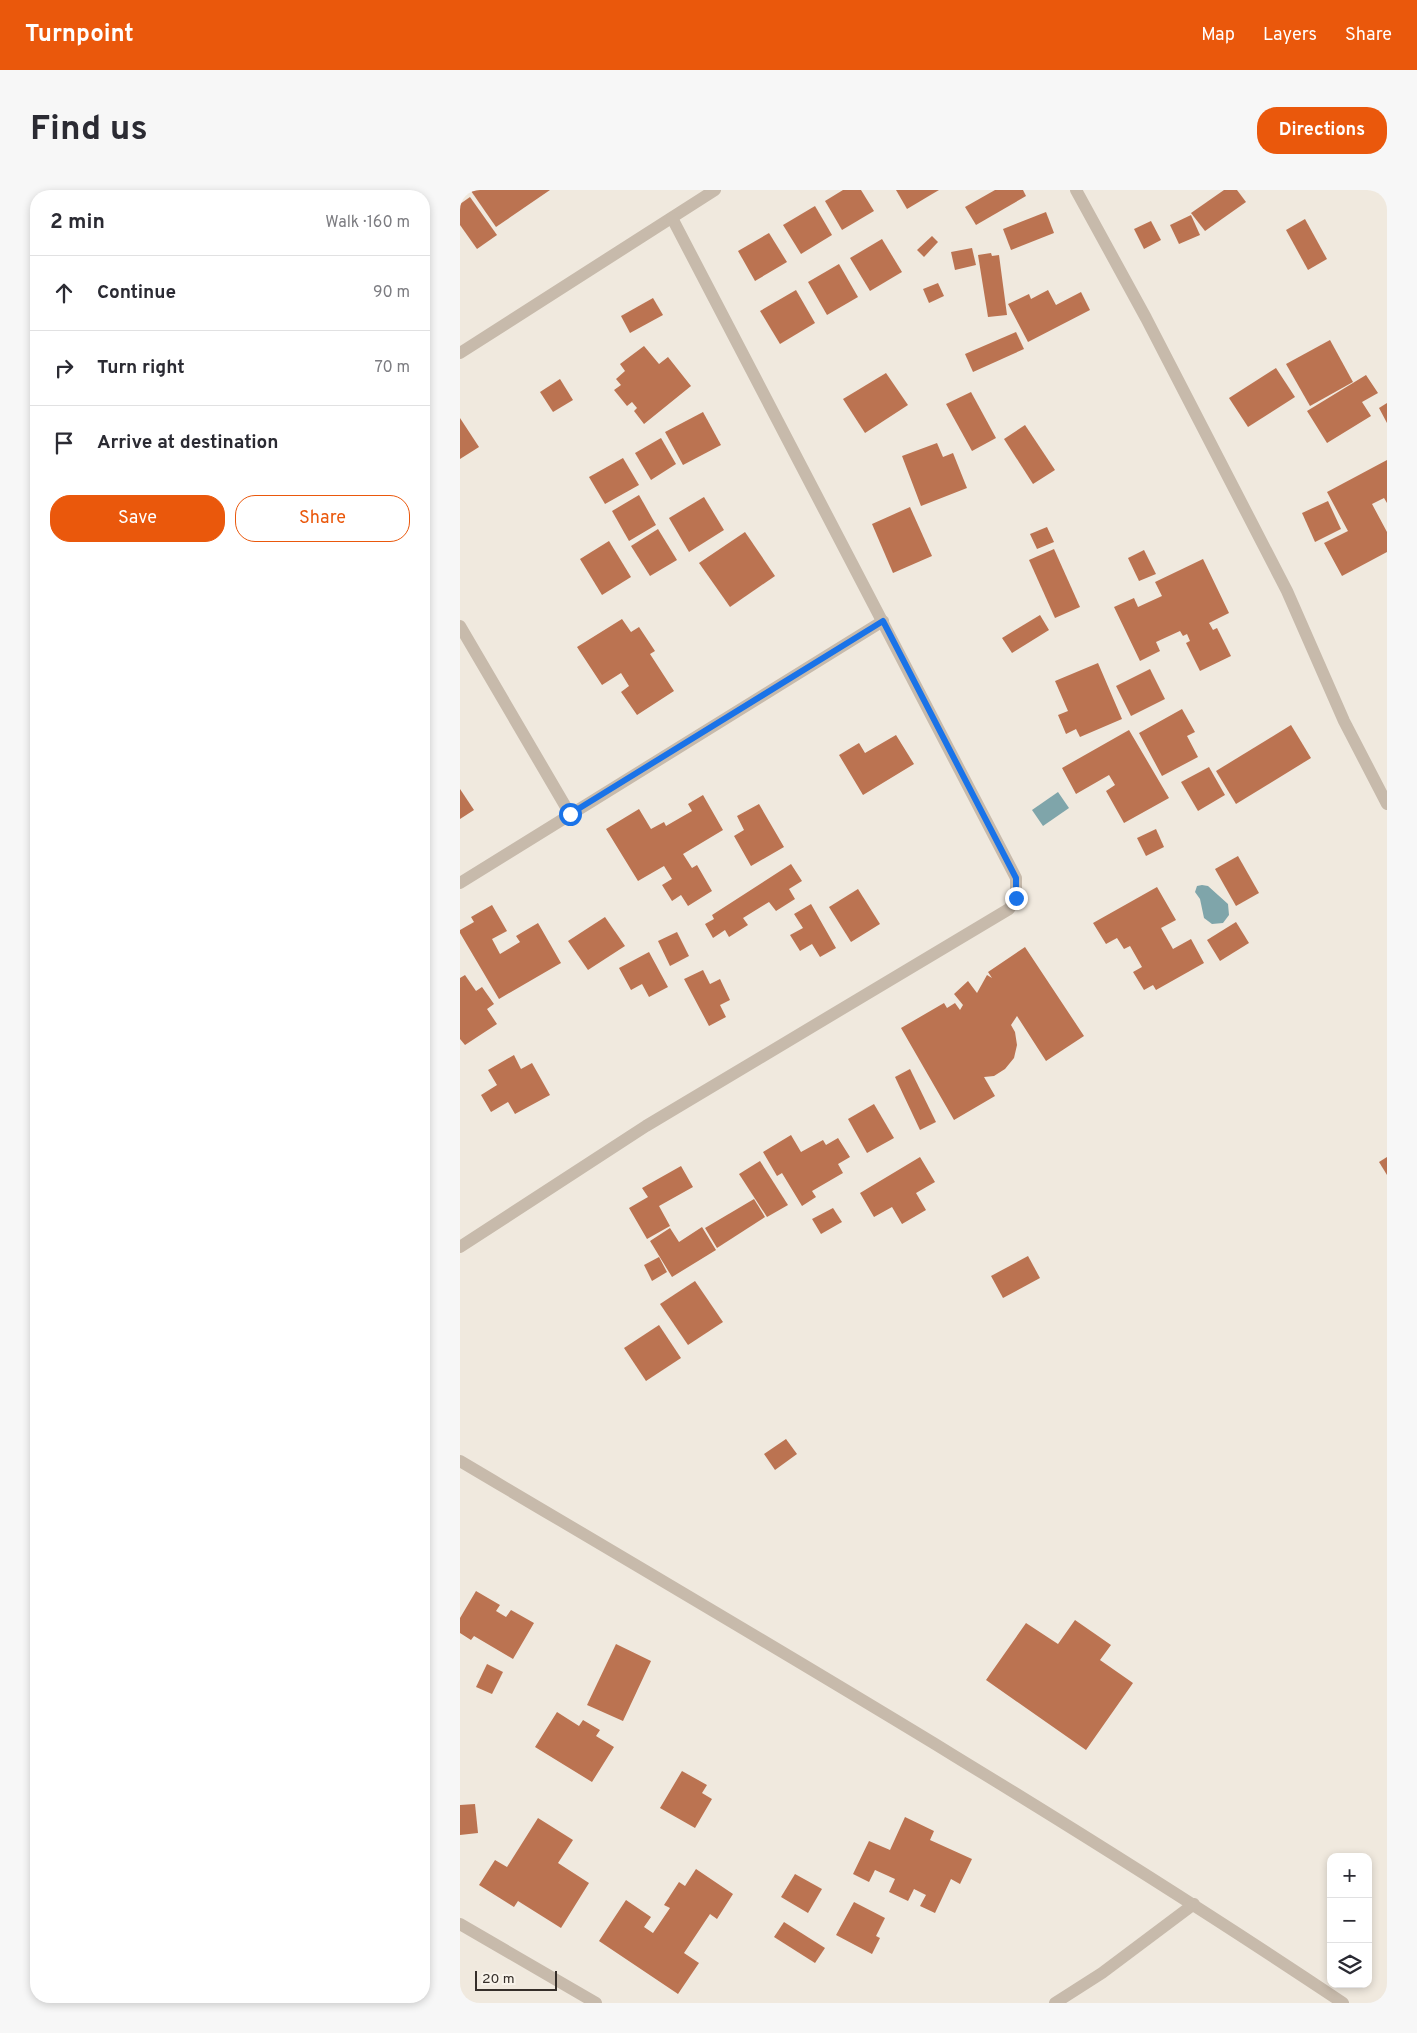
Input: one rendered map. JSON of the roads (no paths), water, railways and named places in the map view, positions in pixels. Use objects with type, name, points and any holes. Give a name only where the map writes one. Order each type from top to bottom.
[{"type":"street","points":[[460,353],[715,190]]},
{"type":"street","points":[[1076,190],[1146,318],[1286,591],[1344,721],[1387,804]]},
{"type":"street","points":[[460,1247],[646,1126],[1000,914],[1014,904],[1016,898],[1016,878],[672,218]]},
{"type":"street","points":[[460,883],[883,621]]},
{"type":"street","points":[[460,626],[570,814]]},
{"type":"street","points":[[460,1460],[889,1714],[1194,1904],[1343,2003]]},
{"type":"street","points":[[1055,2003],[1102,1973],[1194,1904]]},
{"type":"street","points":[[460,1924],[596,2003]]},
{"type":"water","points":[[1058,792],[1069,808],[1043,826],[1032,810]]},
{"type":"water","points":[[1197,886],[1208,886],[1228,904],[1229,915],[1223,923],[1212,924],[1204,918],[1200,899],[1195,892]]}]
